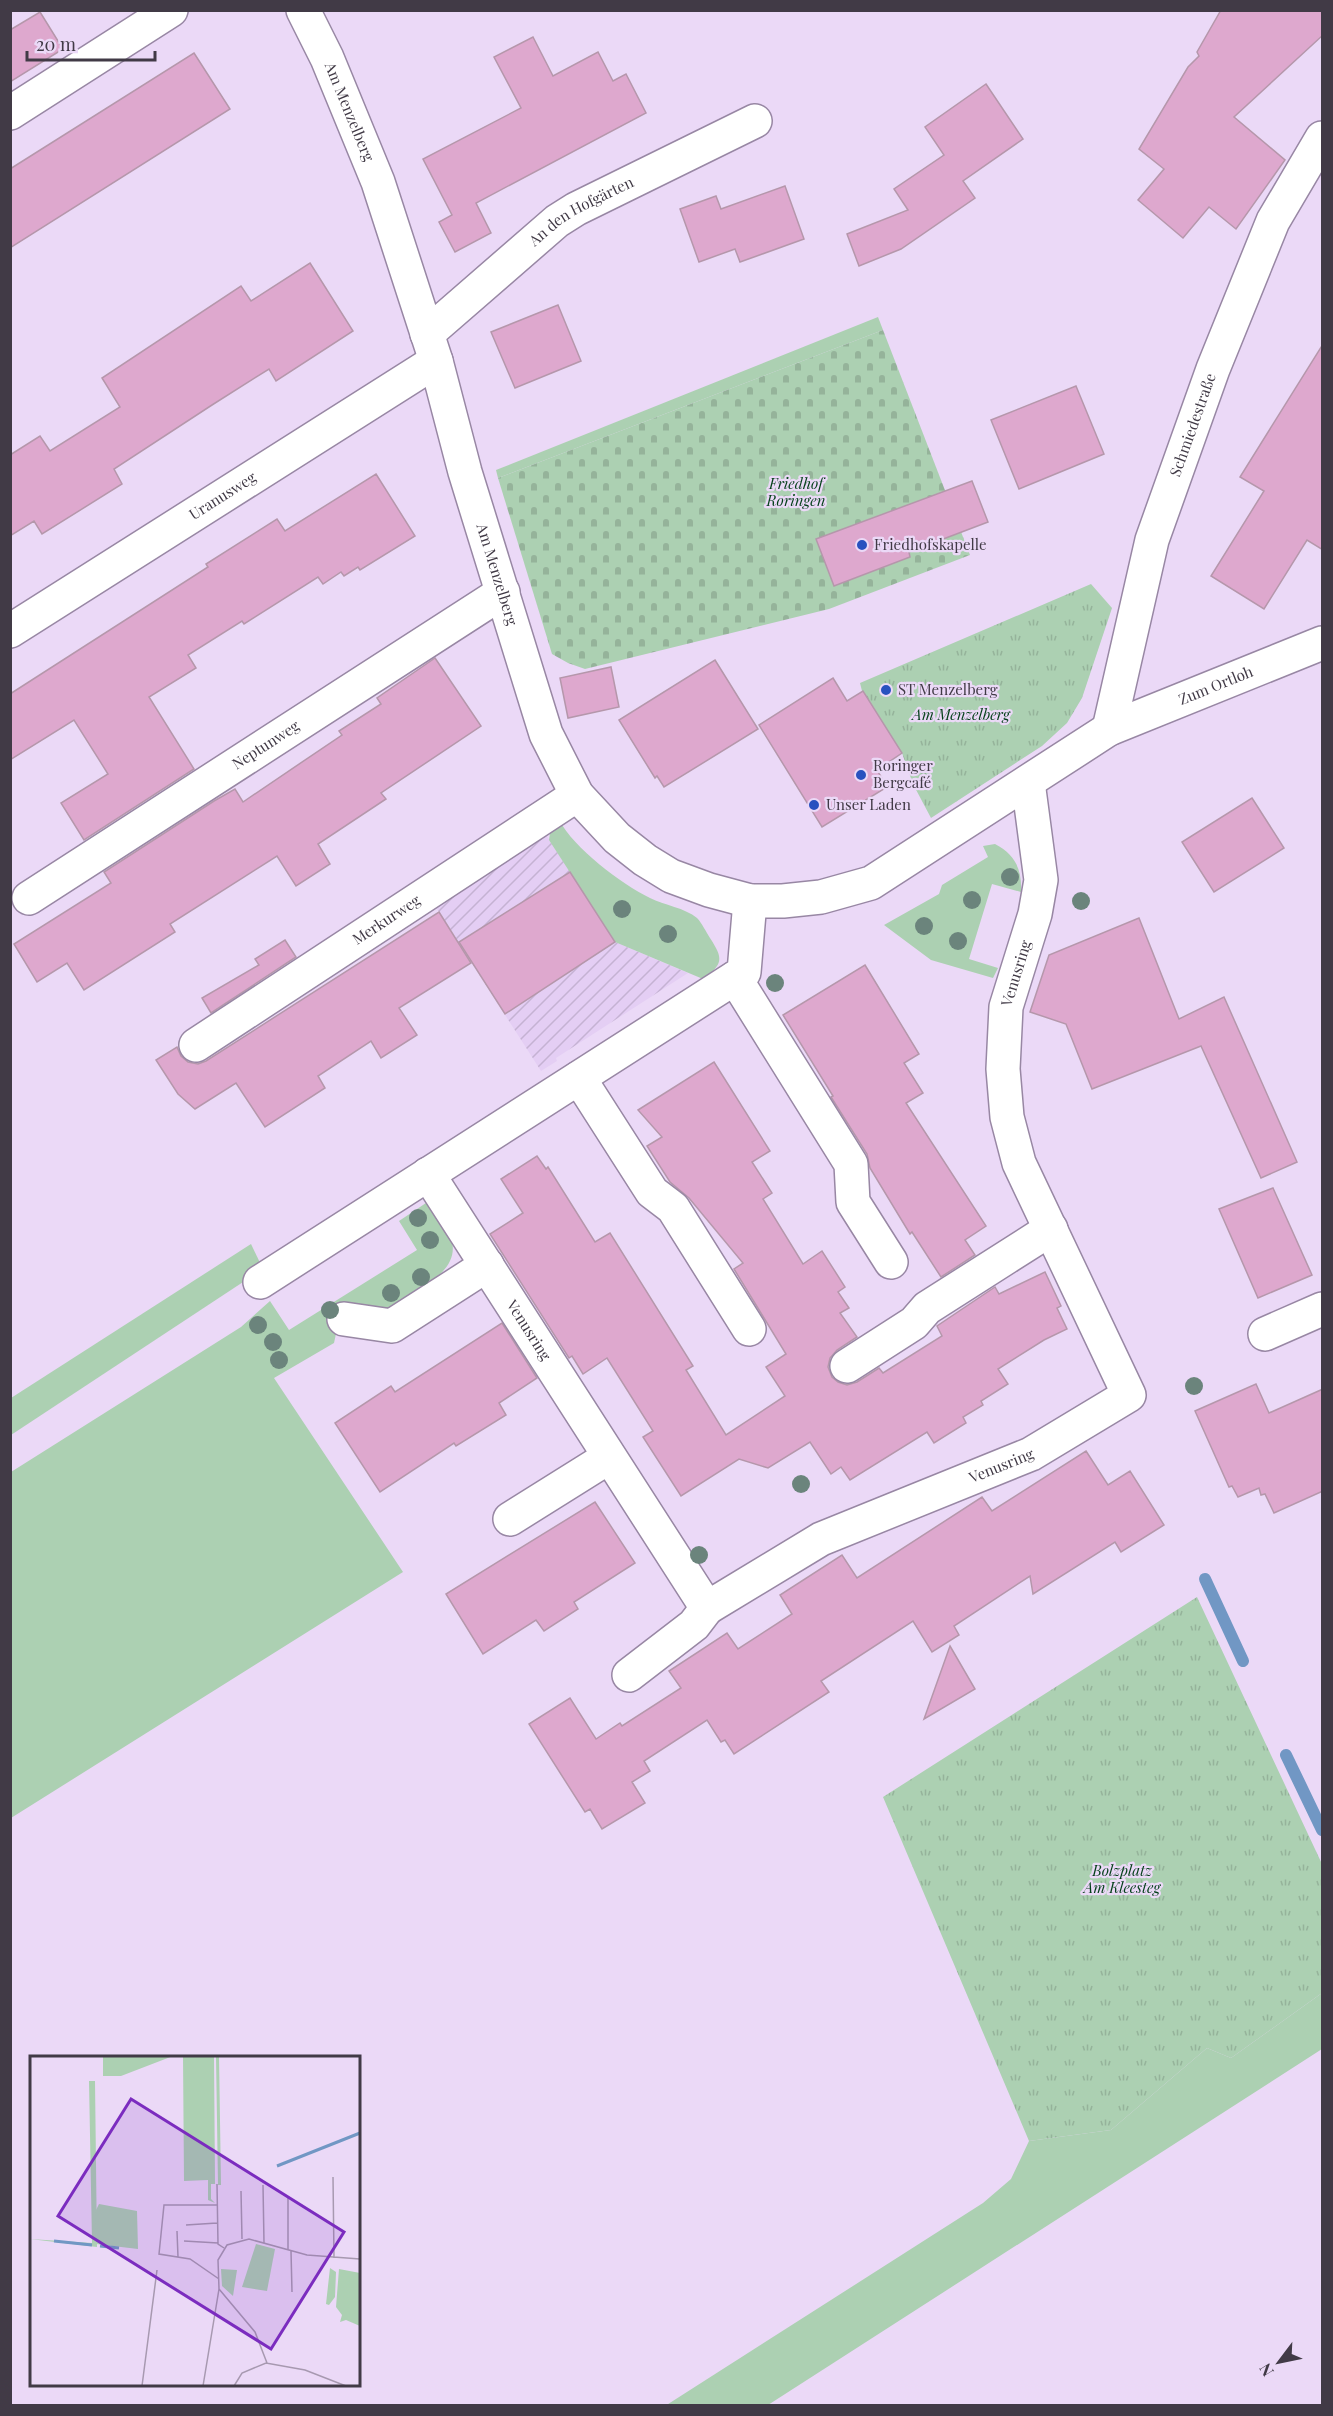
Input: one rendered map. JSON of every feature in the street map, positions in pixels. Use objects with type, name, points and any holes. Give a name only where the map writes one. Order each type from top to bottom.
[{"type":"street","points":[[10,113],[171,10]]},
{"type":"street","name":"Am Menzelberg","points":[[303,10],[327,58],[378,182],[431,347],[465,472],[546,734],[577,795],[617,838],[645,860],[671,876],[709,890],[750,901],[783,901],[821,897],[871,883],[1109,729]]},
{"type":"street","name":"An den Hofgärten","points":[[431,347],[539,234],[557,221],[576,209],[755,121]]},
{"type":"street","name":"Schmiedestraße","points":[[1109,729],[1152,540],[1213,369],[1273,221],[1323,138]]},
{"type":"street","name":"Uranusweg","points":[[10,631],[431,347]]},
{"type":"street","name":"Neptunweg","points":[[29,898],[503,592]]},
{"type":"street","name":"Zum Ortloh","points":[[1109,729],[1323,643]]},
{"type":"street","name":"Venusring","points":[[629,1675],[694,1625],[707,1608],[821,1539],[1031,1454],[1130,1395],[1019,1163],[1006,1117],[1002,1069],[1006,1007],[1035,914],[1041,880],[1028,782]]},
{"type":"street","name":"Merkurweg","points":[[196,1046],[577,795]]},
{"type":"street","points":[[261,1282],[744,972],[750,901]]},
{"type":"street","points":[[735,978],[851,1164],[853,1202],[891,1262]]},
{"type":"street","points":[[579,1078],[652,1192],[673,1208],[749,1329]]},
{"type":"street","name":"Venusring","points":[[428,1174],[707,1608]]},
{"type":"street","points":[[847,1366],[914,1323],[927,1308],[1051,1229]]},
{"type":"street","points":[[344,1319],[392,1326],[487,1265]]},
{"type":"street","points":[[1265,1334],[1323,1309]]},
{"type":"street","points":[[510,1519],[609,1457]]},
{"type":"shaded area","points":[[543,830],[615,942],[688,973],[556,1058],[557,1061],[541,1071],[432,901]]},
{"type":"green space","points":[[878,317],[883,330],[498,478],[496,470]]},
{"type":"green space","name":"Friedhof Roringen","points":[[883,330],[970,555],[829,609],[585,669],[552,654],[498,478]]},
{"type":"green space","name":"Am Menzelberg","points":[[1091,584],[1112,608],[1082,698],[1067,723],[1042,746],[931,818],[913,784],[902,753],[862,691],[860,683]]},
{"type":"green space","points":[[559,820],[575,842],[612,875],[638,892],[697,918],[719,956],[715,969],[703,979],[615,942],[549,840],[551,826]]},
{"type":"green space","points":[[995,844],[1013,858],[1019,870],[1021,892],[992,884],[969,959],[998,968],[993,978],[931,960],[884,925],[939,894],[942,885],[988,857],[983,846]]},
{"type":"green space","points":[[426,1203],[438,1213],[451,1238],[453,1248],[448,1266],[434,1280],[396,1305],[378,1310],[342,1306],[334,1343],[274,1378],[403,1572],[11,1818],[11,1472],[241,1327],[270,1301],[289,1330],[417,1250],[399,1221]]},
{"type":"green space","points":[[251,1244],[263,1269],[11,1435],[11,1398]]},
{"type":"green space","name":"Bolzplatz Am Kleesteg","points":[[1197,1597],[1322,1864],[1322,1993],[1231,2058],[1207,2048],[1111,2130],[1029,2141],[883,1797]]},
{"type":"green space","points":[[1322,1993],[1322,2049],[768,2405],[665,2406],[983,2203],[1011,2179],[1029,2141],[1111,2130],[1207,2048],[1231,2058]]},
{"type":"building","points":[[1221,10],[1323,10],[1323,35],[1234,117],[1285,160],[1236,229],[1209,207],[1183,238],[1138,200],[1164,169],[1139,149],[1188,67],[1199,56],[1197,52]]},
{"type":"building","points":[[40,12],[63,49],[10,82],[10,30]]},
{"type":"building","points":[[533,37],[553,76],[598,52],[613,81],[626,74],[646,113],[476,203],[491,233],[455,252],[439,222],[452,215],[423,159],[521,108],[494,57]]},
{"type":"building","points":[[194,53],[230,109],[10,248],[10,169]]},
{"type":"building","points":[[986,84],[1023,139],[963,181],[975,198],[901,249],[859,266],[847,234],[908,210],[894,189],[944,155],[925,127]]},
{"type":"building","points":[[785,186],[804,239],[740,262],[735,249],[699,262],[680,209],[716,196],[721,209]]},
{"type":"building","points":[[310,263],[353,331],[276,381],[269,369],[212,405],[114,469],[122,484],[42,534],[34,521],[10,536],[10,455],[40,436],[50,451],[120,407],[102,378],[241,286],[251,301]]},
{"type":"building","points":[[558,305],[581,361],[515,388],[491,332]]},
{"type":"building","points":[[1323,344],[1323,550],[1307,540],[1264,609],[1211,576],[1264,491],[1240,477]]},
{"type":"building","points":[[1076,386],[1104,454],[1019,489],[991,420]]},
{"type":"building","points":[[376,474],[415,536],[360,570],[358,567],[344,576],[341,572],[323,584],[318,577],[244,624],[242,621],[188,655],[196,668],[149,697],[194,769],[84,840],[61,803],[108,774],[74,720],[10,760],[10,694],[208,567],[206,564],[277,519],[285,531]]},
{"type":"building","points":[[972,481],[988,522],[909,552],[910,557],[834,586],[816,539]]},
{"type":"building","points":[[435,658],[481,726],[381,793],[386,799],[318,844],[330,864],[296,886],[277,856],[170,924],[175,932],[84,990],[67,963],[37,982],[14,944],[111,883],[104,872],[214,801],[235,789],[243,802],[342,735],[339,731],[381,704],[377,698]]},
{"type":"building","points":[[715,660],[758,729],[664,787],[657,776],[655,778],[619,720]]},
{"type":"building","points":[[611,667],[619,707],[568,718],[560,678]]},
{"type":"building","points":[[833,678],[847,701],[863,691],[902,753],[877,770],[887,787],[822,827],[759,725]]},
{"type":"building","points":[[1252,798],[1284,848],[1214,892],[1182,842]]},
{"type":"building","points":[[570,872],[615,942],[505,1014],[459,942]]},
{"type":"building","points":[[439,912],[471,963],[399,1008],[417,1035],[381,1058],[371,1041],[318,1076],[325,1088],[265,1127],[236,1083],[195,1109],[178,1094],[156,1060],[177,1047],[181,1056],[188,1062],[198,1064],[206,1061]]},
{"type":"building","points":[[1139,918],[1179,1019],[1224,997],[1297,1162],[1261,1178],[1201,1046],[1092,1089],[1066,1024],[1030,1012],[1049,955]]},
{"type":"building","points":[[285,940],[296,957],[211,1013],[202,998],[259,965],[255,959]]},
{"type":"building","points":[[865,965],[919,1054],[904,1063],[923,1093],[906,1103],[986,1226],[965,1240],[975,1255],[941,1277],[912,1232],[910,1234],[870,1168],[867,1154],[783,1015]]},
{"type":"building","points":[[714,1062],[770,1151],[752,1162],[772,1193],[763,1199],[803,1264],[822,1251],[845,1287],[838,1292],[849,1308],[840,1313],[857,1337],[837,1350],[830,1358],[828,1367],[832,1377],[838,1382],[847,1385],[857,1382],[879,1368],[883,1373],[942,1336],[937,1326],[995,1287],[999,1294],[1045,1272],[1061,1306],[1057,1308],[1067,1329],[1044,1340],[998,1369],[1008,1384],[981,1401],[983,1405],[963,1417],[966,1423],[934,1443],[927,1432],[850,1480],[841,1467],[831,1474],[810,1442],[768,1468],[739,1459],[681,1496],[643,1437],[653,1431],[607,1358],[583,1374],[572,1356],[569,1358],[490,1234],[523,1213],[501,1179],[537,1156],[546,1169],[548,1167],[595,1242],[610,1233],[693,1366],[686,1370],[726,1435],[785,1396],[766,1367],[786,1354],[734,1269],[743,1263],[689,1198],[670,1182],[647,1146],[662,1137],[638,1110]]},
{"type":"building","points":[[1273,1188],[1312,1275],[1258,1298],[1219,1209]]},
{"type":"building","points":[[502,1323],[537,1378],[499,1403],[506,1415],[456,1446],[454,1443],[380,1492],[335,1423],[391,1386],[395,1392]]},
{"type":"building","points":[[1256,1384],[1269,1413],[1323,1389],[1323,1491],[1274,1513],[1265,1494],[1261,1495],[1259,1488],[1238,1497],[1232,1486],[1229,1487],[1195,1411]]},
{"type":"building","points":[[1086,1451],[1108,1485],[1130,1471],[1164,1525],[1121,1552],[1115,1542],[1033,1594],[1030,1576],[954,1626],[959,1635],[932,1652],[913,1621],[821,1681],[829,1692],[734,1754],[725,1740],[721,1742],[707,1720],[644,1761],[650,1771],[632,1782],[645,1803],[602,1829],[590,1809],[585,1812],[529,1724],[570,1698],[596,1739],[620,1723],[622,1726],[681,1688],[669,1671],[727,1633],[738,1649],[792,1614],[780,1595],[842,1555],[857,1578],[982,1497],[992,1511]]},
{"type":"building","points":[[595,1502],[635,1563],[574,1602],[578,1609],[544,1631],[536,1620],[483,1654],[446,1594]]},
{"type":"building","points":[[950,1646],[975,1689],[924,1719]]},
{"type":"waterway","points":[[1205,1579],[1243,1661]]},
{"type":"waterway","points":[[1286,1755],[1322,1830]]},
{"type":"place","name":"Friedhofskapelle","points":[[862,545]]},
{"type":"place","name":"ST Menzelberg","points":[[886,690]]},
{"type":"place","name":"Roringer Bergcafé","points":[[861,775]]},
{"type":"place","name":"Unser Laden","points":[[814,805]]}]
